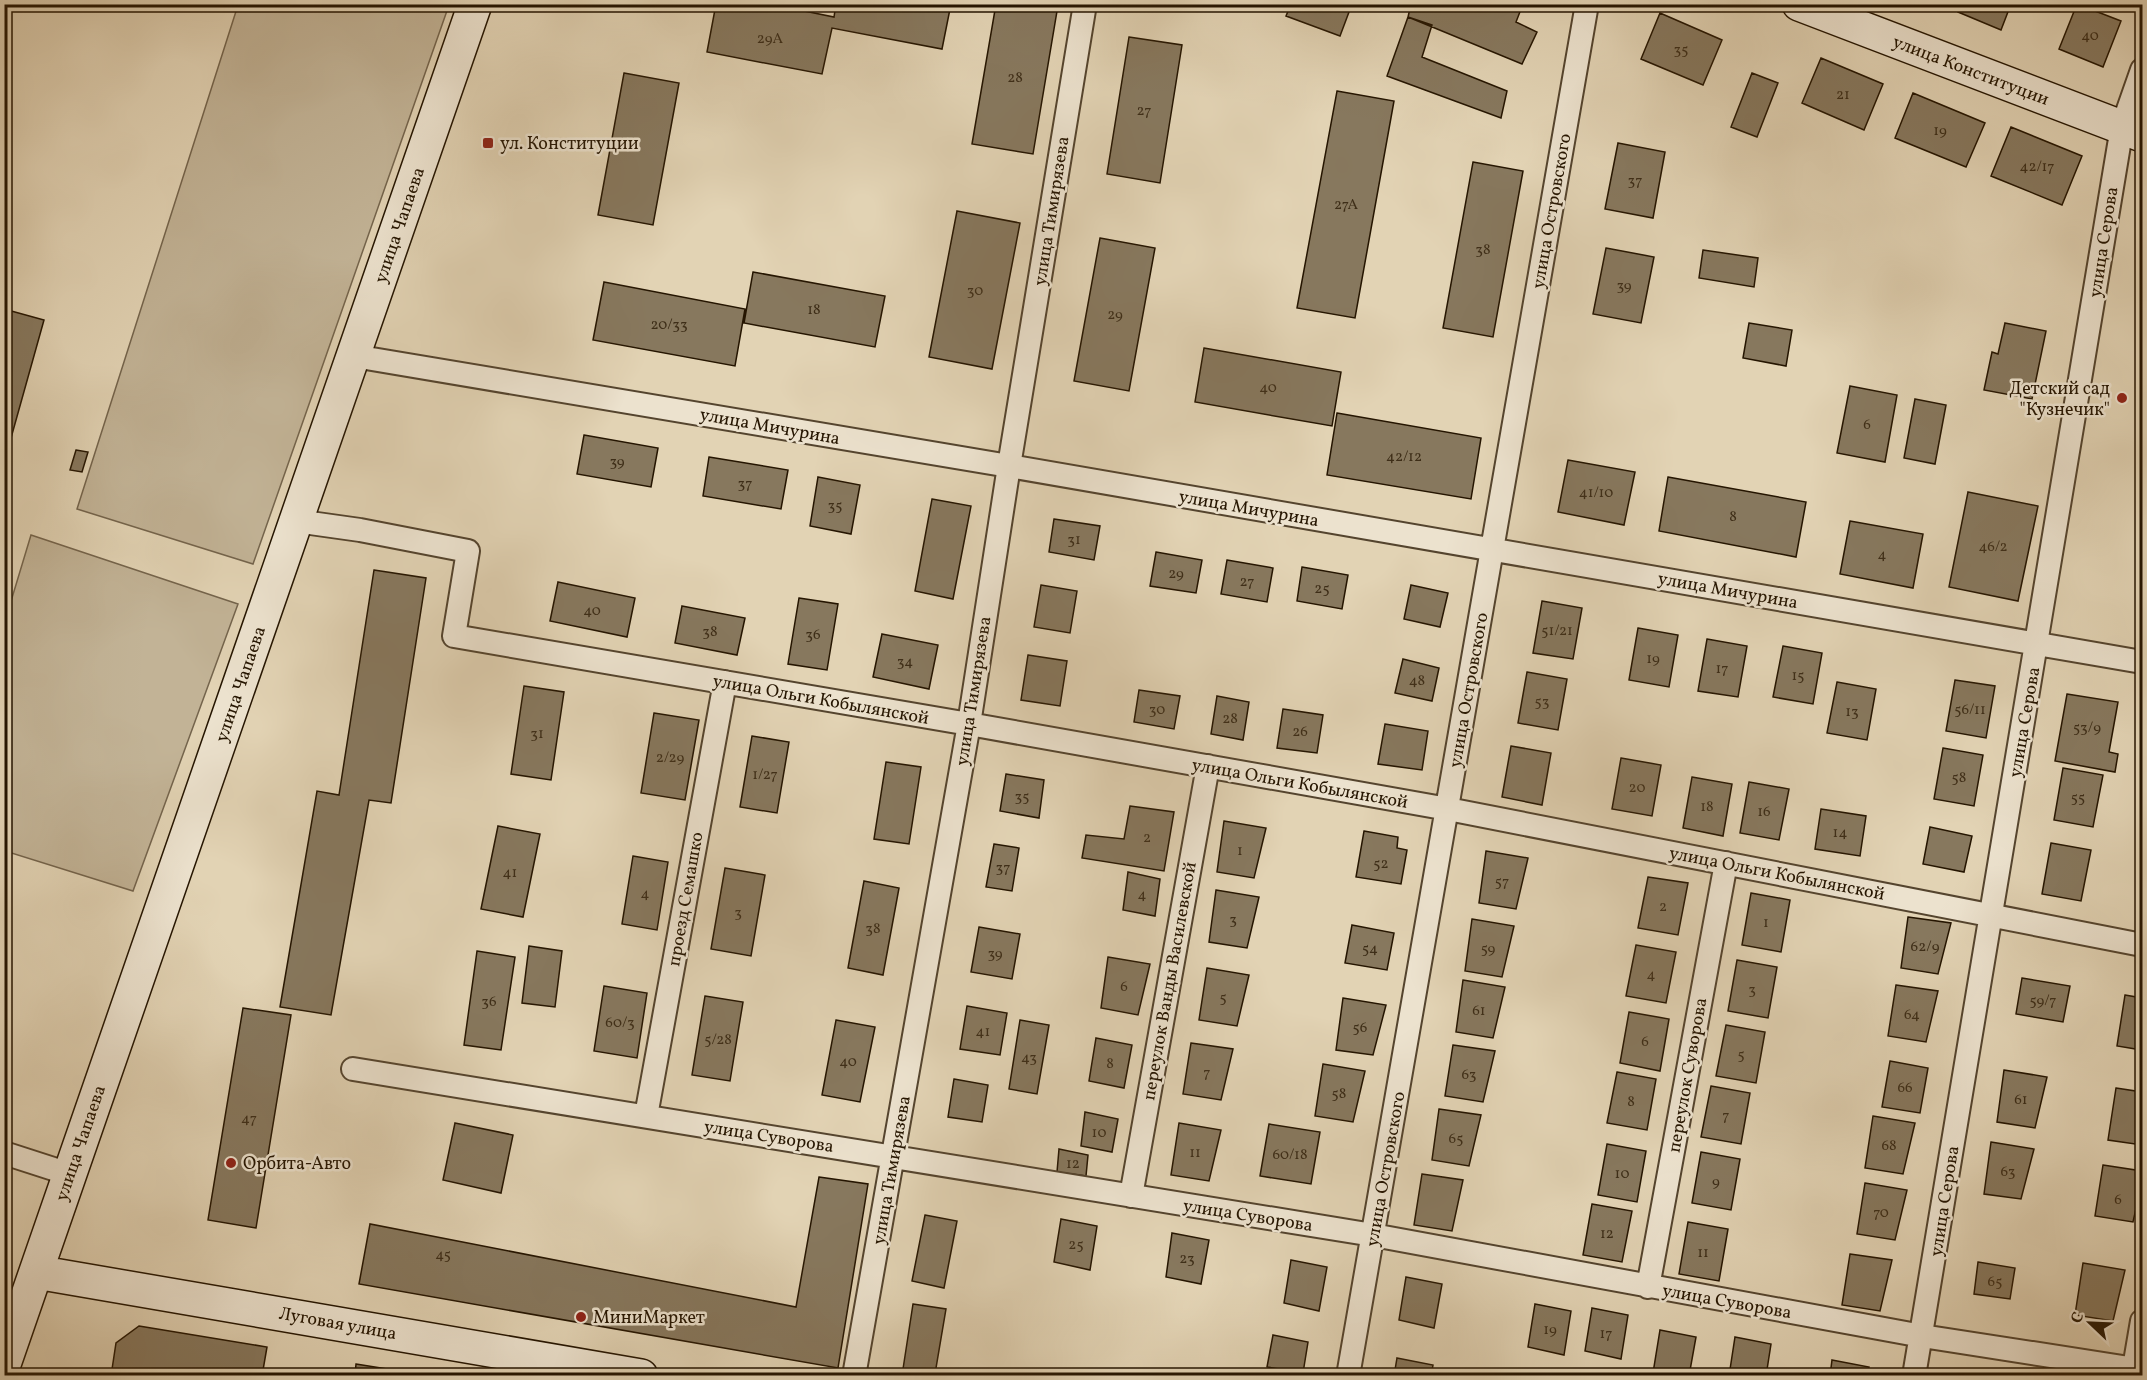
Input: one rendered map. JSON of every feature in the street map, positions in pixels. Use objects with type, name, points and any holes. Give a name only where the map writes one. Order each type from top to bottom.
[{"type":"main road","name":"улица Чапаева","points":[[4,1364],[475,4]]},
{"type":"main road","name":"улица Конституции","points":[[1799,4],[2132,131]]},
{"type":"main road","name":"Луговая улица","points":[[36,1272],[641,1376]]},
{"type":"street","name":"улица Тимирязева","points":[[854,1376],[969,724],[1085,4]]},
{"type":"street","name":"улица Островского","points":[[1348,1376],[1587,4]]},
{"type":"street","name":"улица Серова","points":[[1914,1376],[2037,643],[2142,70]]},
{"type":"street","name":"улица Мичурина","points":[[354,356],[1009,466],[2142,662]]},
{"type":"street","name":"улица Ольги Кобылянской","points":[[296,521],[468,551],[454,636],[1448,809],[2142,945]]},
{"type":"street","name":"проезд Семашко","points":[[646,1116],[725,682]]},
{"type":"street","name":"переулок Ванды Василевской","points":[[1131,1196],[1208,766]]},
{"type":"street","name":"переулок Суворова","points":[[1648,1287],[1726,863]]},
{"type":"street","name":"улица Суворова","points":[[353,1069],[1373,1235],[1922,1336],[2138,1369]]},
{"type":"street","points":[[4,1153],[69,1174]]},
{"type":"street","points":[[2138,1369],[2142,1321]]},
{"type":"shaded area","points":[[238,5],[449,5],[253,564],[77,509]]},
{"type":"shaded area","points":[[31,535],[238,604],[133,891],[5,851],[5,621]]},
{"type":"building","points":[[716,4],[770,4],[834,17],[836,4],[951,4],[942,49],[832,28],[822,74],[707,52]]},
{"type":"building","points":[[996,4],[1020,4],[1057,11],[1033,154],[972,144]]},
{"type":"building","points":[[1291,4],[1352,4],[1340,36],[1286,16]]},
{"type":"building","points":[[1411,4],[1523,4],[1516,22],[1537,32],[1522,64],[1408,17]]},
{"type":"building","points":[[1961,4],[2011,4],[2001,30],[1958,12]]},
{"type":"building","points":[[2077,4],[2121,21],[2103,67],[2059,49]]},
{"type":"building","points":[[1660,13],[1722,40],[1703,85],[1641,59]]},
{"type":"building","points":[[1408,17],[1432,25],[1422,57],[1507,91],[1501,118],[1387,76]]},
{"type":"building","points":[[1129,37],[1182,45],[1160,183],[1107,174]]},
{"type":"building","points":[[1821,58],[1883,84],[1864,130],[1802,103]]},
{"type":"building","points":[[624,73],[679,83],[653,225],[598,215]]},
{"type":"building","points":[[1752,73],[1778,83],[1757,137],[1731,127]]},
{"type":"building","points":[[1337,91],[1394,101],[1355,318],[1297,308]]},
{"type":"building","points":[[1913,93],[1985,123],[1966,167],[1895,138]]},
{"type":"building","points":[[2011,127],[2082,156],[2062,205],[1991,176]]},
{"type":"building","points":[[1618,143],[1665,152],[1653,218],[1605,209]]},
{"type":"building","points":[[1473,162],[1523,171],[1493,337],[1443,328]]},
{"type":"building","points":[[957,211],[1020,223],[992,369],[929,357]]},
{"type":"building","points":[[1100,238],[1155,248],[1129,391],[1074,381]]},
{"type":"building","points":[[1606,248],[1654,257],[1641,323],[1593,314]]},
{"type":"building","points":[[1703,250],[1758,258],[1754,287],[1699,278]]},
{"type":"building","points":[[753,272],[885,296],[875,347],[744,323]]},
{"type":"building","points":[[604,282],[745,309],[735,366],[593,340]]},
{"type":"building","points":[[4,309],[44,320],[4,463]]},
{"type":"building","points":[[1749,323],[1792,330],[1786,366],[1743,358]]},
{"type":"building","points":[[2005,323],[2046,331],[2032,399],[1984,390],[1992,352],[1998,354]]},
{"type":"building","points":[[1204,348],[1341,372],[1332,426],[1195,402]]},
{"type":"building","points":[[1850,386],[1897,395],[1885,462],[1837,453]]},
{"type":"building","points":[[1915,399],[1946,405],[1935,464],[1904,458]]},
{"type":"building","points":[[1337,413],[1481,438],[1471,499],[1327,475]]},
{"type":"building","points":[[584,435],[658,448],[651,487],[577,474]]},
{"type":"building","points":[[76,450],[88,452],[82,472],[70,470]]},
{"type":"building","points":[[709,457],[788,470],[781,509],[703,496]]},
{"type":"building","points":[[1568,460],[1635,472],[1624,525],[1558,512]]},
{"type":"building","points":[[818,477],[860,485],[851,534],[810,526]]},
{"type":"building","points":[[1668,477],[1806,502],[1796,557],[1659,531]]},
{"type":"building","points":[[1968,492],[2038,506],[2018,601],[1949,587]]},
{"type":"building","points":[[932,499],[971,506],[953,599],[915,591]]},
{"type":"building","points":[[1054,519],[1100,526],[1094,560],[1049,552]]},
{"type":"building","points":[[1850,521],[1923,534],[1913,588],[1840,574]]},
{"type":"building","points":[[1156,552],[1202,560],[1196,593],[1150,586]]},
{"type":"building","points":[[1227,560],[1273,568],[1267,602],[1221,594]]},
{"type":"building","points":[[1302,567],[1348,575],[1342,609],[1297,601]]},
{"type":"building","points":[[374,570],[426,578],[391,803],[369,800],[331,1015],[280,1007],[317,791],[339,795]]},
{"type":"building","points":[[558,582],[635,598],[627,637],[550,621]]},
{"type":"building","points":[[1041,585],[1077,591],[1070,633],[1034,627]]},
{"type":"building","points":[[1411,585],[1448,593],[1440,627],[1404,619]]},
{"type":"building","points":[[799,598],[838,604],[827,670],[788,664]]},
{"type":"building","points":[[1542,601],[1582,608],[1573,659],[1533,653]]},
{"type":"building","points":[[682,606],[745,618],[737,655],[675,643]]},
{"type":"building","points":[[1638,628],[1678,635],[1669,687],[1629,680]]},
{"type":"building","points":[[882,634],[938,645],[929,689],[873,677]]},
{"type":"building","points":[[1707,639],[1747,646],[1738,697],[1698,691]]},
{"type":"building","points":[[1783,646],[1822,653],[1813,704],[1773,697]]},
{"type":"building","points":[[1028,655],[1067,661],[1060,706],[1021,700]]},
{"type":"building","points":[[1403,659],[1439,668],[1432,701],[1395,693]]},
{"type":"building","points":[[1527,672],[1567,679],[1558,730],[1518,723]]},
{"type":"building","points":[[1955,680],[1995,686],[1986,738],[1946,731]]},
{"type":"building","points":[[1837,682],[1876,689],[1867,740],[1827,733]]},
{"type":"building","points":[[524,686],[564,692],[551,780],[511,774]]},
{"type":"building","points":[[1139,690],[1180,696],[1174,729],[1134,722]]},
{"type":"building","points":[[2067,694],[2118,702],[2109,752],[2118,754],[2115,772],[2055,761]]},
{"type":"building","points":[[1217,696],[1249,702],[1243,740],[1211,734]]},
{"type":"building","points":[[1283,709],[1323,715],[1317,753],[1277,748]]},
{"type":"building","points":[[654,713],[699,720],[685,800],[641,793]]},
{"type":"building","points":[[1385,724],[1428,731],[1422,770],[1378,764]]},
{"type":"building","points":[[752,736],[789,742],[777,813],[740,807]]},
{"type":"building","points":[[1511,746],[1551,753],[1542,805],[1502,797]]},
{"type":"building","points":[[1943,748],[1983,755],[1974,806],[1934,799]]},
{"type":"building","points":[[1621,758],[1661,765],[1652,816],[1612,809]]},
{"type":"building","points":[[886,762],[921,767],[909,844],[874,839]]},
{"type":"building","points":[[2063,768],[2103,775],[2093,827],[2054,820]]},
{"type":"building","points":[[1006,774],[1044,780],[1039,818],[1000,811]]},
{"type":"building","points":[[1692,777],[1732,784],[1723,836],[1683,828]]},
{"type":"building","points":[[1749,782],[1789,789],[1779,840],[1740,833]]},
{"type":"building","points":[[1130,806],[1174,812],[1164,871],[1082,858],[1086,835],[1124,839]]},
{"type":"building","points":[[1821,809],[1866,816],[1860,856],[1815,849]]},
{"type":"building","points":[[1224,821],[1266,828],[1254,878],[1217,872]]},
{"type":"building","points":[[498,826],[540,834],[523,917],[481,909]]},
{"type":"building","points":[[1930,827],[1972,836],[1964,872],[1923,864]]},
{"type":"building","points":[[1364,831],[1398,837],[1397,848],[1407,850],[1401,884],[1356,877]]},
{"type":"building","points":[[2051,843],[2091,850],[2081,901],[2042,894]]},
{"type":"building","points":[[994,844],[1019,848],[1012,891],[986,887]]},
{"type":"building","points":[[1486,851],[1528,858],[1516,909],[1479,903]]},
{"type":"building","points":[[633,856],[668,862],[657,930],[622,924]]},
{"type":"building","points":[[725,868],[765,875],[751,956],[711,949]]},
{"type":"building","points":[[1128,872],[1160,879],[1155,916],[1123,910]]},
{"type":"building","points":[[1648,877],[1688,883],[1678,935],[1638,928]]},
{"type":"building","points":[[864,881],[899,888],[883,975],[848,968]]},
{"type":"building","points":[[1216,890],[1259,897],[1247,948],[1209,942]]},
{"type":"building","points":[[1751,893],[1790,900],[1781,952],[1742,945]]},
{"type":"building","points":[[1908,917],[1951,923],[1938,974],[1901,968]]},
{"type":"building","points":[[1472,919],[1514,926],[1502,977],[1465,971]]},
{"type":"building","points":[[1352,925],[1394,933],[1387,970],[1345,963]]},
{"type":"building","points":[[979,927],[1020,934],[1012,979],[971,972]]},
{"type":"building","points":[[1636,945],[1676,952],[1666,1003],[1626,996]]},
{"type":"building","points":[[529,946],[562,951],[555,1007],[522,1003]]},
{"type":"building","points":[[477,951],[515,957],[501,1050],[464,1045]]},
{"type":"building","points":[[1108,957],[1150,964],[1138,1015],[1101,1008]]},
{"type":"building","points":[[1737,960],[1777,967],[1768,1018],[1728,1011]]},
{"type":"building","points":[[1207,968],[1249,975],[1237,1026],[1199,1020]]},
{"type":"building","points":[[2022,978],[2070,986],[2063,1022],[2016,1014]]},
{"type":"building","points":[[1463,980],[1505,987],[1493,1038],[1456,1032]]},
{"type":"building","points":[[1896,985],[1938,991],[1926,1042],[1888,1036]]},
{"type":"building","points":[[604,986],[647,993],[637,1058],[594,1051]]},
{"type":"building","points":[[2125,995],[2142,998],[2142,1050],[2117,1046]]},
{"type":"building","points":[[705,996],[743,1002],[730,1081],[692,1075]]},
{"type":"building","points":[[1343,998],[1386,1005],[1373,1055],[1336,1050]]},
{"type":"building","points":[[967,1006],[1007,1013],[1000,1055],[960,1049]]},
{"type":"building","points":[[243,1008],[291,1015],[256,1228],[208,1220]]},
{"type":"building","points":[[1629,1012],[1669,1019],[1660,1071],[1620,1063]]},
{"type":"building","points":[[836,1020],[875,1027],[860,1102],[822,1095]]},
{"type":"building","points":[[1020,1020],[1049,1025],[1037,1094],[1009,1089]]},
{"type":"building","points":[[1726,1025],[1765,1032],[1756,1083],[1716,1076]]},
{"type":"building","points":[[1096,1038],[1132,1045],[1124,1088],[1089,1081]]},
{"type":"building","points":[[1191,1043],[1233,1049],[1221,1100],[1183,1094]]},
{"type":"building","points":[[1453,1045],[1495,1051],[1483,1102],[1445,1096]]},
{"type":"building","points":[[1890,1061],[1928,1068],[1920,1113],[1882,1107]]},
{"type":"building","points":[[1323,1064],[1365,1071],[1353,1122],[1315,1116]]},
{"type":"building","points":[[2004,1070],[2047,1077],[2035,1128],[1997,1122]]},
{"type":"building","points":[[1617,1072],[1656,1079],[1647,1130],[1607,1123]]},
{"type":"building","points":[[954,1079],[988,1085],[982,1122],[948,1117]]},
{"type":"building","points":[[1711,1086],[1750,1093],[1741,1144],[1701,1137]]},
{"type":"building","points":[[2116,1088],[2142,1092],[2142,1145],[2108,1140]]},
{"type":"building","points":[[1439,1109],[1481,1115],[1469,1166],[1432,1160]]},
{"type":"building","points":[[1085,1112],[1118,1119],[1112,1152],[1081,1146]]},
{"type":"building","points":[[1873,1116],[1915,1123],[1903,1174],[1865,1168]]},
{"type":"building","points":[[455,1123],[513,1135],[501,1193],[443,1180]]},
{"type":"building","points":[[1179,1123],[1221,1130],[1209,1181],[1171,1175]]},
{"type":"building","points":[[1269,1124],[1320,1132],[1311,1184],[1260,1176]]},
{"type":"building","points":[[1991,1142],[2034,1149],[2021,1199],[1984,1194]]},
{"type":"building","points":[[1607,1144],[1646,1151],[1637,1202],[1598,1195]]},
{"type":"building","points":[[1059,1149],[1088,1155],[1086,1176],[1057,1172]]},
{"type":"building","points":[[1701,1152],[1740,1159],[1731,1210],[1692,1203]]},
{"type":"building","points":[[2103,1165],[2142,1171],[2142,1182],[2133,1222],[2095,1216]]},
{"type":"building","points":[[1422,1174],[1463,1180],[1452,1231],[1414,1225]]},
{"type":"building","points":[[819,1177],[868,1184],[838,1368],[359,1284],[370,1224],[796,1307]]},
{"type":"building","points":[[1865,1183],[1907,1190],[1895,1240],[1857,1234]]},
{"type":"building","points":[[1592,1204],[1632,1211],[1622,1262],[1583,1255]]},
{"type":"building","points":[[925,1215],[957,1221],[944,1288],[912,1281]]},
{"type":"building","points":[[1061,1219],[1097,1226],[1090,1270],[1054,1262]]},
{"type":"building","points":[[1688,1222],[1728,1229],[1719,1281],[1679,1274]]},
{"type":"building","points":[[1172,1233],[1209,1240],[1201,1284],[1166,1277]]},
{"type":"building","points":[[1850,1254],[1892,1260],[1880,1311],[1842,1305]]},
{"type":"building","points":[[1291,1260],[1327,1267],[1319,1311],[1284,1303]]},
{"type":"building","points":[[1978,1262],[2015,1268],[2010,1299],[1974,1294]]},
{"type":"building","points":[[2083,1263],[2125,1270],[2113,1321],[2075,1315]]},
{"type":"building","points":[[1406,1277],[1442,1284],[1434,1328],[1399,1320]]},
{"type":"building","points":[[913,1304],[946,1309],[935,1374],[903,1369]]},
{"type":"building","points":[[1535,1304],[1571,1311],[1564,1355],[1528,1347]]},
{"type":"building","points":[[1592,1308],[1628,1315],[1621,1359],[1585,1351]]},
{"type":"building","points":[[139,1326],[267,1347],[262,1376],[111,1376],[116,1343]]},
{"type":"building","points":[[1660,1330],[1696,1337],[1689,1376],[1665,1376],[1653,1373]]},
{"type":"building","points":[[1273,1335],[1308,1342],[1303,1373],[1267,1367]]},
{"type":"building","points":[[1735,1337],[1771,1344],[1766,1376],[1729,1376]]},
{"type":"building","points":[[1397,1358],[1433,1365],[1431,1376],[1394,1376]]},
{"type":"building","points":[[1832,1360],[1869,1367],[1867,1376],[1830,1376]]},
{"type":"building","points":[[356,1364],[431,1376],[355,1376]]},
{"type":"place","name":"ул. Конституции","points":[[488,143]]},
{"type":"place","name":"Детский сад \"Кузнечик\"","points":[[2122,398]]},
{"type":"place","name":"Орбита-Авто","points":[[231,1163]]},
{"type":"place","name":"МиниМаркет","points":[[581,1317]]}]
